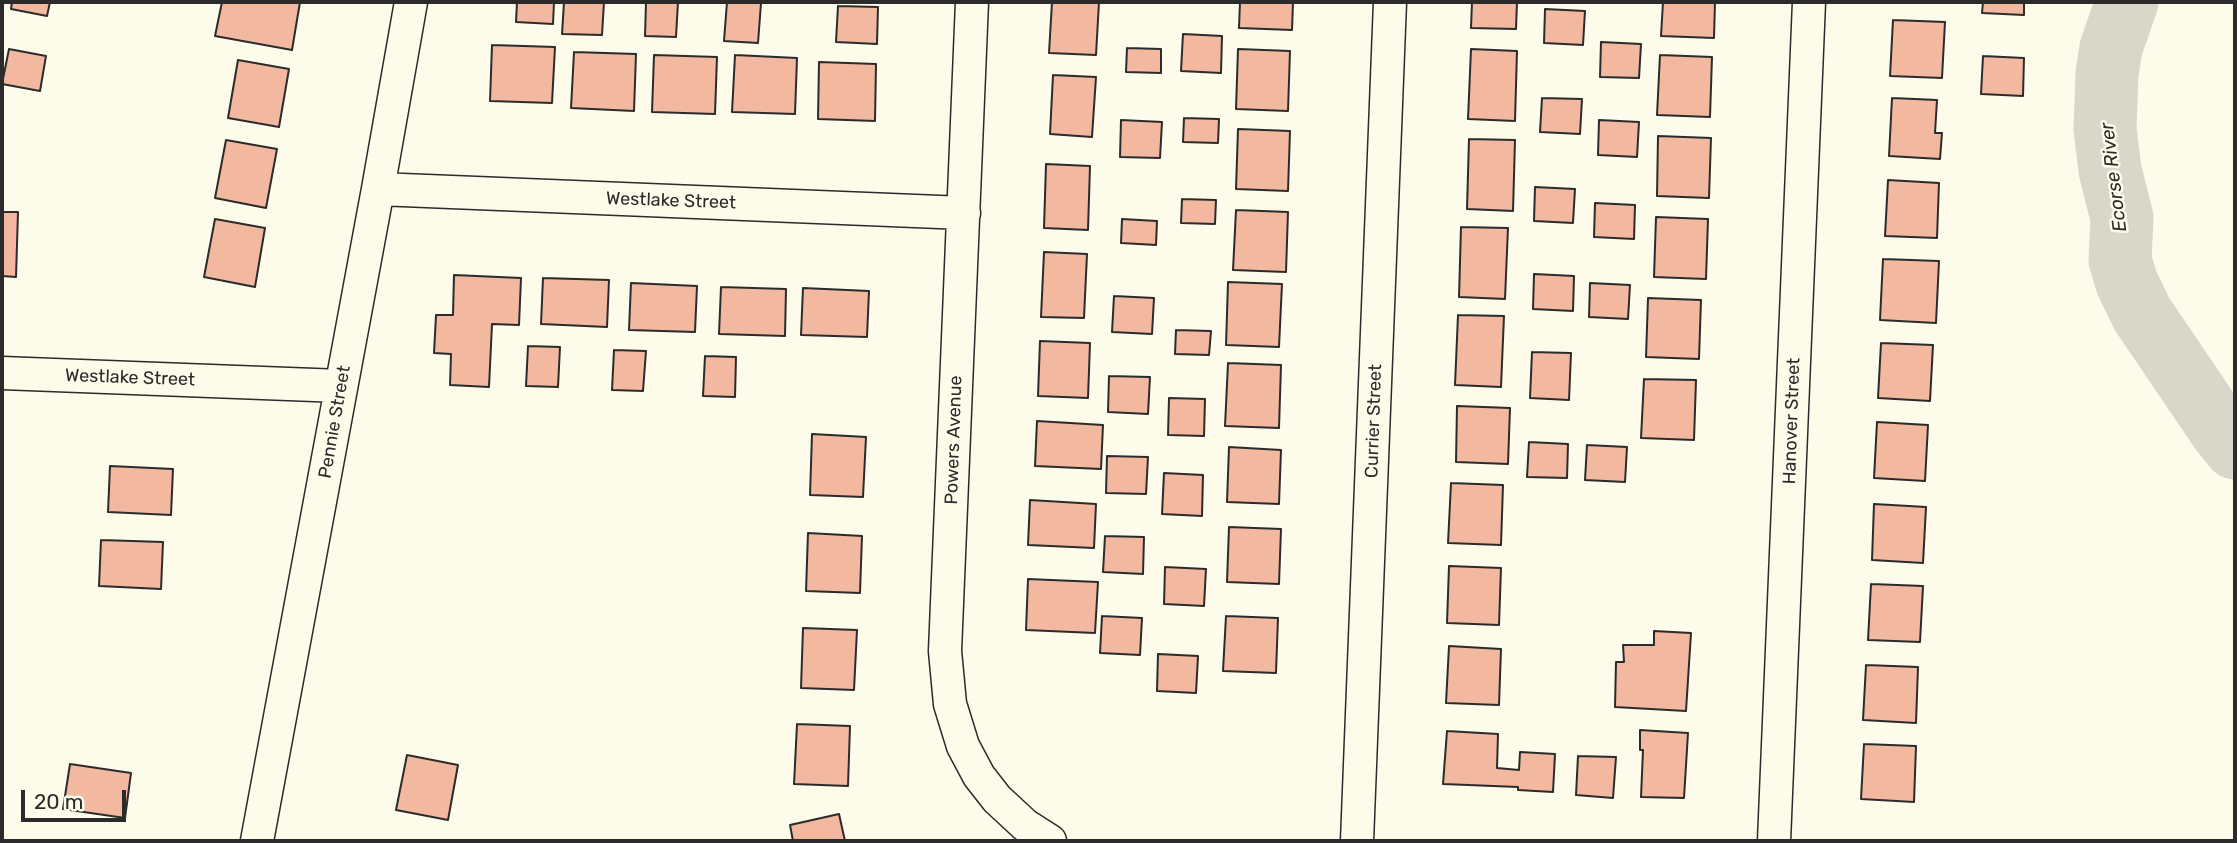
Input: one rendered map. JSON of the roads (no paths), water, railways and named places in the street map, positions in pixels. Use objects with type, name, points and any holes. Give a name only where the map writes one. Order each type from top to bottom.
[{"type":"street","name":"Pennie Street","points":[[257,841],[411,2]]},
{"type":"street","name":"Powers Avenue","points":[[972,2],[945,651],[950,704],[963,746],[979,776],[997,799],[1026,825],[1051,841]]},
{"type":"street","name":"Currier Street","points":[[1357,841],[1390,2]]},
{"type":"street","name":"Hanover Street","points":[[1774,841],[1809,2]]},
{"type":"street","name":"Westlake Street","points":[[378,189],[964,213]]},
{"type":"street","name":"Westlake Street","points":[[2,373],[341,386]]},
{"type":"waterway","name":"Ecorse River","points":[[2127,2],[2111,48],[2107,73],[2105,129],[2110,170],[2122,218],[2120,260],[2127,283],[2142,314],[2235,448]]}]
